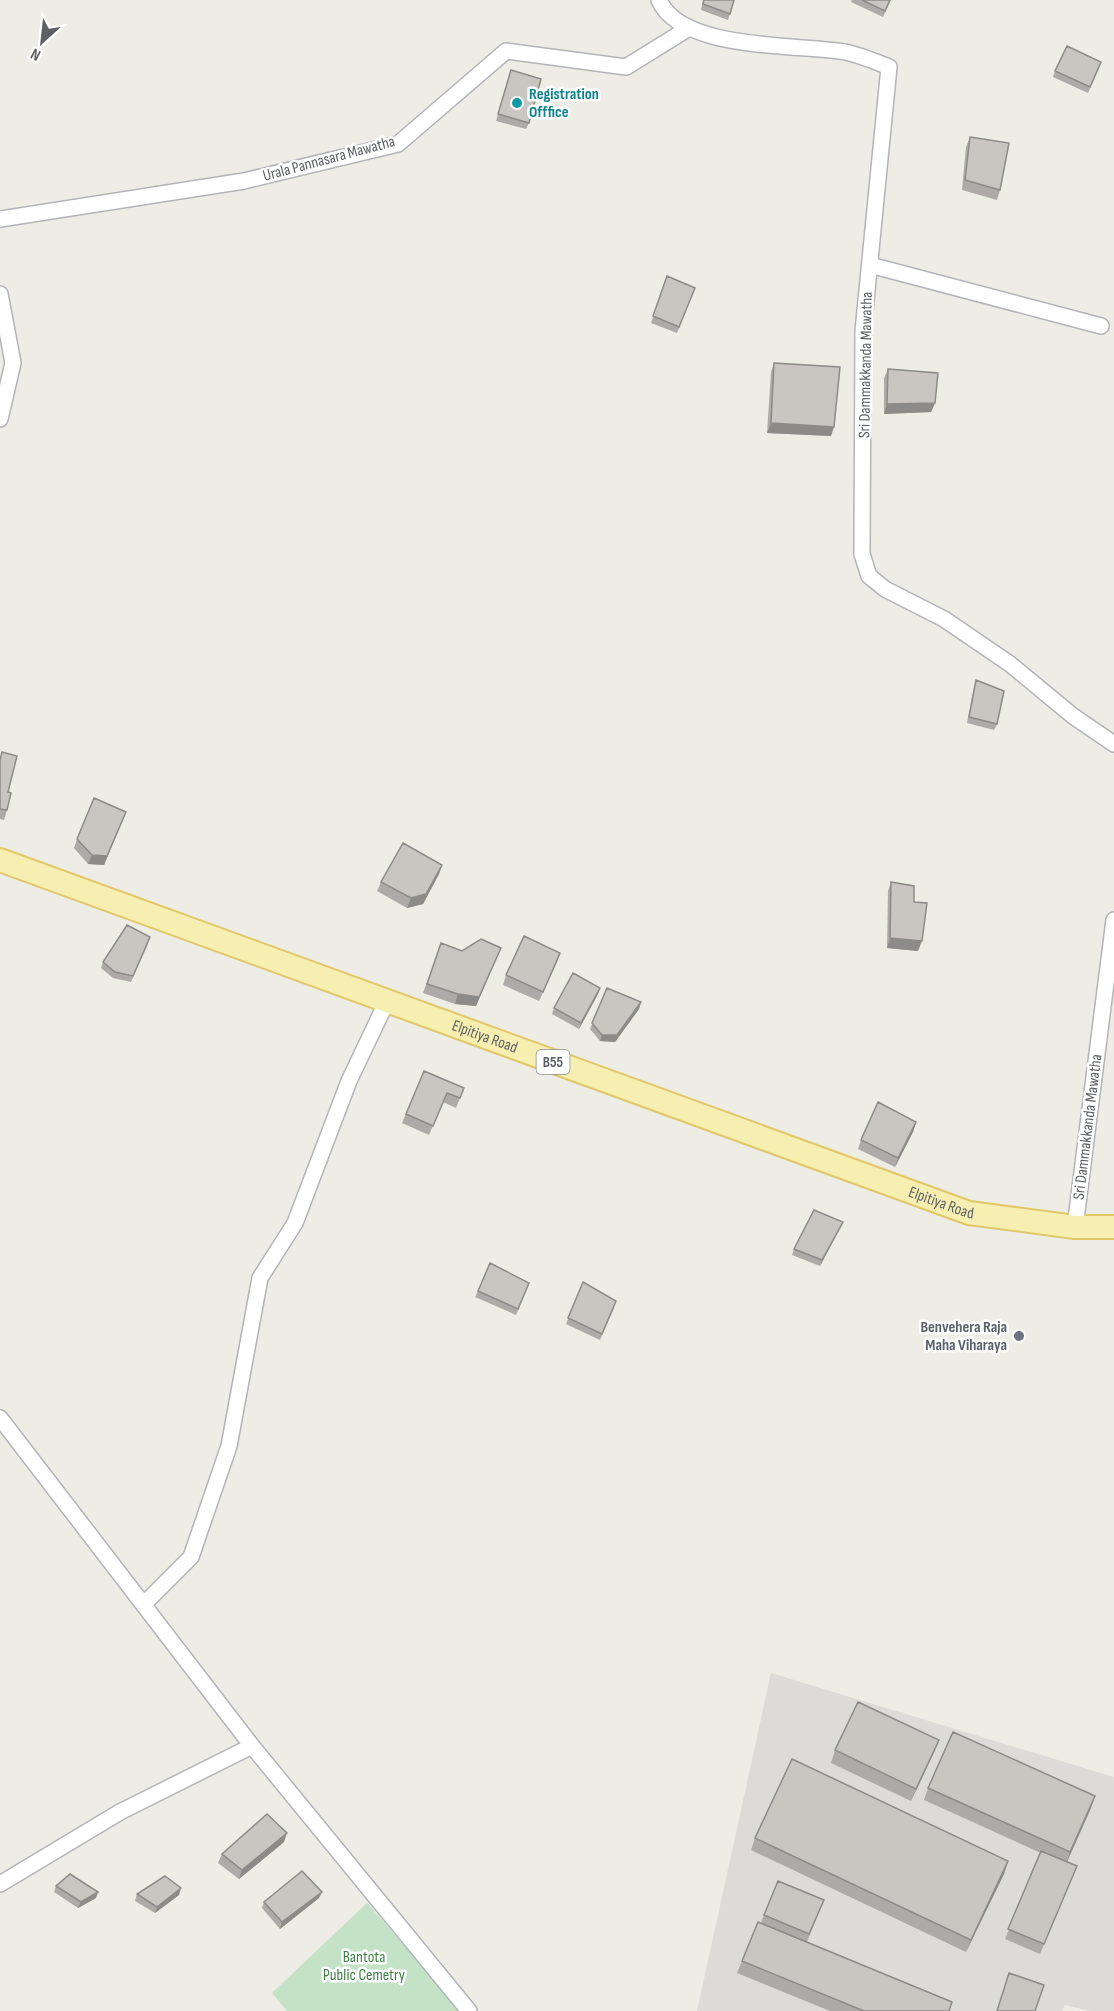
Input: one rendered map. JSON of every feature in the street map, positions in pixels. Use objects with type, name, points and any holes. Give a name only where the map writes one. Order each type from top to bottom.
[{"type":"main road","name":"Elpitiya Road","points":[[0,860],[969,1213],[1075,1227],[1114,1227]]},
{"type":"street","name":"Sri Dammakkanda Mawatha","points":[[659,0],[662,6],[688,28],[741,42],[844,52],[889,67],[863,331],[862,554],[869,576],[885,589],[944,619],[1010,664],[1073,716],[1114,744]]},
{"type":"street","name":"Urala Pannasara Mawatha","points":[[0,219],[244,181],[398,144],[506,51],[626,67],[688,28]]},
{"type":"street","points":[[870,265],[1101,326]]},
{"type":"street","points":[[0,294],[13,363],[0,420]]},
{"type":"street","name":"Sri Dammakkanda Mawatha","points":[[1075,1227],[1114,920]]},
{"type":"street","points":[[144,1604],[191,1557],[229,1446],[260,1278],[295,1223],[349,1081],[387,1001]]},
{"type":"street","points":[[0,1418],[252,1746],[469,2011]]},
{"type":"street","points":[[0,1884],[120,1812],[252,1746]]},
{"type":"shaded area","points":[[771,1673],[1114,1777],[1114,2011],[1089,2011],[1065,2005],[1062,2011],[697,2011]]},
{"type":"green space","name":"Bantota Public Cemetry","points":[[367,1903],[461,2011],[287,2011],[272,1993]]},
{"type":"building","points":[[704,0],[734,0],[730,14],[703,4]]},
{"type":"building","points":[[862,0],[890,0],[885,11]]},
{"type":"building","points":[[1067,46],[1101,62],[1090,87],[1055,71]]},
{"type":"building","name":"Registration Offfice","points":[[511,70],[541,79],[529,123],[498,114]]},
{"type":"building","points":[[970,137],[1009,143],[1000,190],[965,180]]},
{"type":"building","points":[[667,276],[695,288],[679,327],[653,316]]},
{"type":"building","points":[[774,363],[840,367],[834,427],[771,423]]},
{"type":"building","points":[[888,369],[938,373],[935,403],[887,404]]},
{"type":"building","points":[[976,680],[1004,691],[997,724],[969,717]]},
{"type":"building","points":[[2,752],[17,756],[8,792],[11,793],[7,810],[0,809]]},
{"type":"building","points":[[94,798],[126,812],[107,856],[92,855],[77,839]]},
{"type":"building","points":[[403,843],[442,865],[426,894],[411,898],[381,882]]},
{"type":"building","points":[[891,882],[914,886],[914,902],[927,903],[922,941],[890,938]]},
{"type":"building","points":[[127,925],[150,937],[133,976],[115,972],[103,962]]},
{"type":"building","points":[[524,936],[560,953],[543,992],[506,975]]},
{"type":"building","points":[[481,939],[501,948],[479,997],[458,994],[427,984],[441,943],[462,951]]},
{"type":"building","points":[[573,973],[600,988],[581,1023],[554,1008]]},
{"type":"building","points":[[607,988],[641,1002],[617,1035],[602,1035],[592,1023]]},
{"type":"building","points":[[424,1071],[464,1088],[460,1098],[447,1093],[433,1126],[406,1114]]},
{"type":"building","points":[[878,1102],[916,1122],[898,1158],[861,1140]]},
{"type":"building","points":[[814,1210],[843,1222],[822,1260],[794,1249]]},
{"type":"building","points":[[490,1263],[529,1283],[518,1309],[478,1291]]},
{"type":"building","points":[[583,1282],[616,1301],[602,1334],[568,1318]]},
{"type":"building","points":[[858,1702],[939,1740],[916,1789],[835,1750]]},
{"type":"building","points":[[953,1732],[1095,1796],[1070,1852],[928,1788]]},
{"type":"building","points":[[792,1759],[1008,1861],[971,1940],[755,1838]]},
{"type":"building","points":[[267,1814],[287,1833],[242,1870],[222,1854]]},
{"type":"building","points":[[1041,1851],[1077,1866],[1044,1944],[1008,1929]]},
{"type":"building","points":[[302,1871],[322,1892],[282,1922],[264,1902]]},
{"type":"building","points":[[70,1874],[98,1892],[81,1902],[56,1886]]},
{"type":"building","points":[[165,1876],[181,1888],[157,1907],[137,1894]]},
{"type":"building","points":[[778,1881],[824,1900],[809,1934],[764,1915]]},
{"type":"building","points":[[758,1922],[952,2002],[949,2011],[864,2011],[742,1961]]},
{"type":"building","points":[[1009,1973],[1044,1985],[1035,2011],[997,2011]]},
{"type":"place","name":"Registration Offfice","points":[[517,103]]},
{"type":"place","name":"Benvehera Raja Maha Viharaya","points":[[1019,1336]]}]
